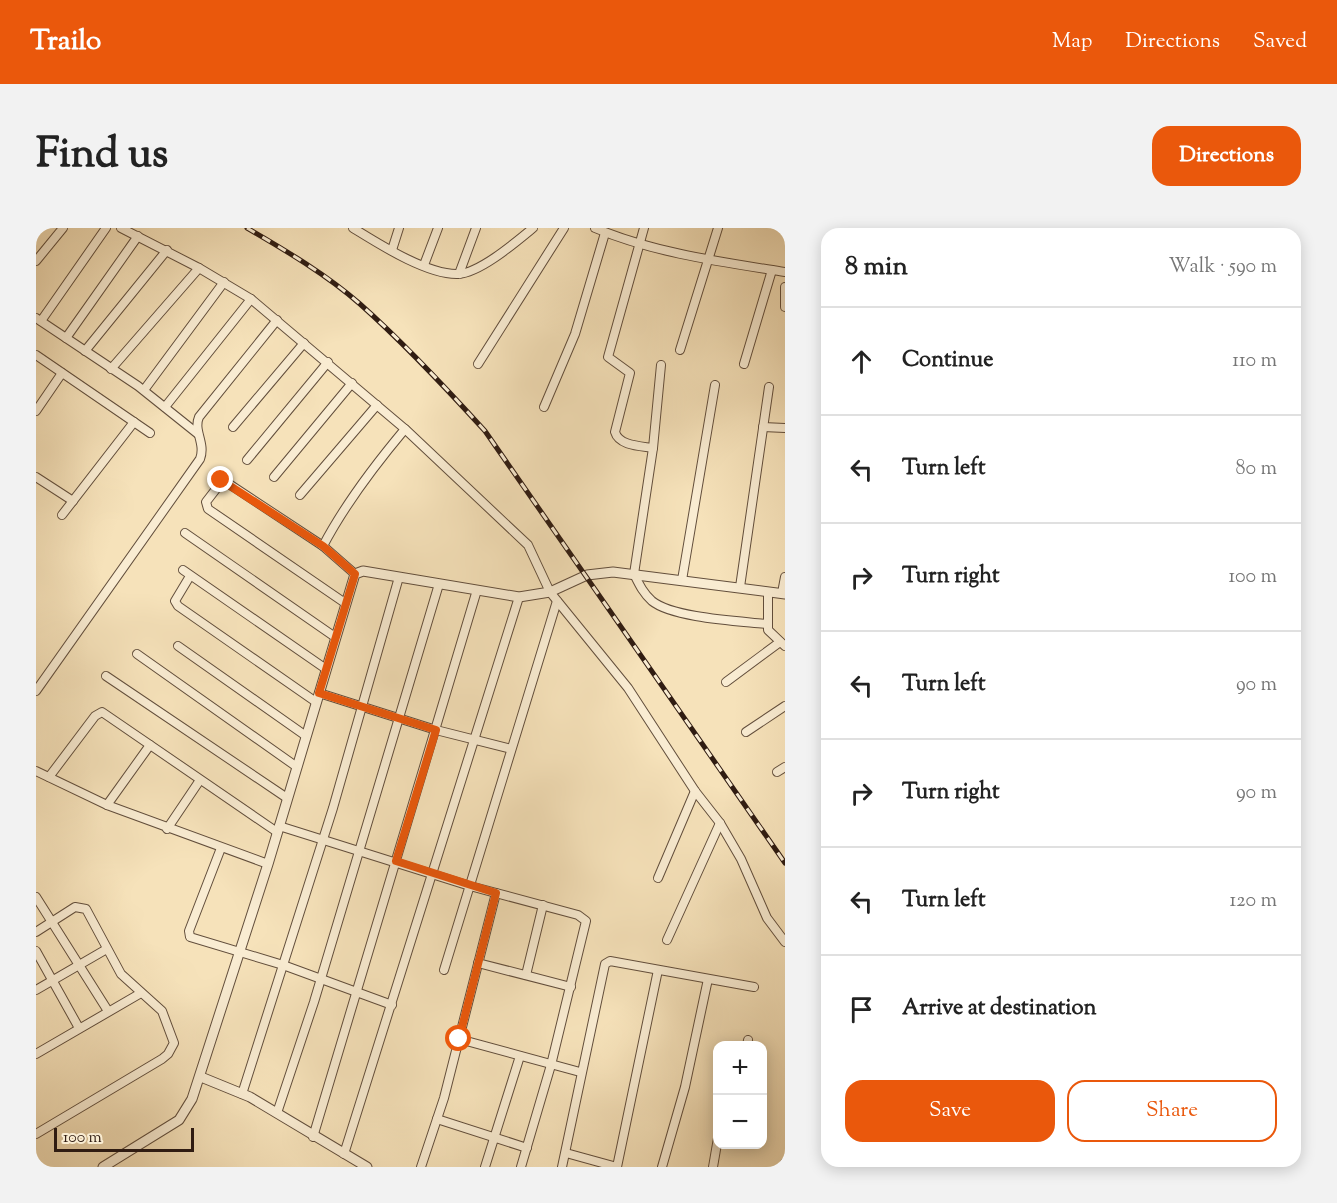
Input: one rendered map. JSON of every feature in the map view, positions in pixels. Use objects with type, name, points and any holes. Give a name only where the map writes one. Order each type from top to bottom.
[{"type":"street","points":[[36,261],[63,228]]},
{"type":"street","points":[[106,228],[39,320],[144,390],[200,435]]},
{"type":"street","points":[[121,228],[167,250],[224,282],[277,320],[405,429],[528,545],[550,592],[628,688],[695,791],[720,823],[741,859],[767,918],[785,942]]},
{"type":"street","points":[[352,228],[363,231],[392,250],[424,265],[459,274],[486,262],[532,228]]},
{"type":"street","points":[[392,250],[399,228]]},
{"type":"street","points":[[424,265],[438,228]]},
{"type":"street","points":[[459,274],[476,228]]},
{"type":"street","points":[[478,364],[564,228]]},
{"type":"street","points":[[595,228],[640,243],[710,259],[772,270],[785,270]]},
{"type":"street","points":[[644,228],[608,357],[630,373],[615,432],[616,438],[653,448]]},
{"type":"street","points":[[680,350],[718,228]]},
{"type":"street","points":[[544,406],[575,334],[605,232]]},
{"type":"street","points":[[66,338],[138,236]]},
{"type":"street","points":[[85,351],[167,250]]},
{"type":"street","points":[[111,369],[199,268]]},
{"type":"street","points":[[744,364],[772,270]]},
{"type":"street","points":[[144,390],[224,282]]},
{"type":"street","points":[[785,287],[785,307]]},
{"type":"street","points":[[165,407],[250,299]]},
{"type":"street","points":[[36,691],[200,459],[203,447],[196,424],[199,417],[277,320]]},
{"type":"street","points":[[233,427],[304,343]]},
{"type":"street","points":[[36,355],[150,433]]},
{"type":"street","points":[[247,460],[328,362]]},
{"type":"street","points":[[661,365],[653,448],[634,574],[642,590],[654,602],[668,608],[692,614],[766,624]]},
{"type":"street","points":[[36,411],[62,373]]},
{"type":"street","points":[[274,477],[352,383]]},
{"type":"street","points":[[682,580],[715,385]]},
{"type":"street","points":[[740,587],[769,387]]},
{"type":"street","points":[[300,495],[377,405]]},
{"type":"street","points":[[62,515],[134,422]]},
{"type":"street","points":[[764,427],[785,428]]},
{"type":"street","points":[[323,546],[351,500],[405,429]]},
{"type":"street","points":[[36,477],[73,501]]},
{"type":"street","points":[[345,603],[205,504],[223,480],[323,546],[355,574]]},
{"type":"street","points":[[185,533],[335,637]]},
{"type":"street","points":[[183,570],[326,669]]},
{"type":"street","points":[[355,574],[363,571],[519,597],[550,592],[587,575],[614,572],[783,594],[785,577]]},
{"type":"street","points":[[103,1167],[178,1120],[192,1099],[268,864],[355,574]]},
{"type":"street","points":[[190,576],[176,597],[175,602],[178,606],[317,698],[363,706],[436,730],[511,749]]},
{"type":"street","points":[[242,1094],[323,839],[399,577]]},
{"type":"street","points":[[277,1113],[360,851],[439,584]]},
{"type":"street","points":[[313,1137],[477,590]]},
{"type":"street","points":[[726,682],[782,644],[766,624],[768,592]]},
{"type":"street","points":[[344,1154],[476,741],[519,597]]},
{"type":"street","points":[[444,970],[557,601]]},
{"type":"street","points":[[178,646],[306,736]]},
{"type":"street","points":[[137,654],[297,767]]},
{"type":"street","points":[[106,676],[287,798]]},
{"type":"street","points":[[746,732],[785,706]]},
{"type":"street","points":[[49,777],[100,712],[200,780],[278,829],[323,839],[470,886],[578,915],[586,921],[551,1065],[521,1167]]},
{"type":"street","points":[[107,805],[150,745]]},
{"type":"street","points":[[777,772],[785,767]]},
{"type":"street","points":[[36,771],[107,805],[167,829],[268,864]]},
{"type":"street","points":[[167,829],[200,780]]},
{"type":"street","points":[[658,878],[695,791]]},
{"type":"street","points":[[667,940],[720,823]]},
{"type":"street","points":[[221,848],[189,934],[193,938],[239,954],[283,965],[392,1005]]},
{"type":"street","points":[[421,1167],[459,1039],[496,893]]},
{"type":"street","points":[[36,897],[108,1011]]},
{"type":"street","points":[[526,975],[543,905]]},
{"type":"street","points":[[36,932],[75,907],[83,907],[90,913],[105,950],[125,981],[157,1005],[167,1019],[174,1043],[168,1054],[36,1134]]},
{"type":"street","points":[[36,990],[105,950]]},
{"type":"street","points":[[36,951],[79,1028]]},
{"type":"street","points":[[562,1167],[580,1072],[605,964],[610,962],[754,987]]},
{"type":"street","points":[[478,963],[571,987]]},
{"type":"street","points":[[566,1153],[617,1167],[658,970]]},
{"type":"street","points":[[662,1167],[685,1087],[708,979]]},
{"type":"street","points":[[36,1054],[141,993]]},
{"type":"street","points":[[459,1039],[580,1072]]},
{"type":"street","points":[[485,1167],[520,1056]]},
{"type":"street","points":[[201,1077],[242,1094],[367,1167]]},
{"type":"street","points":[[437,1119],[527,1148]]},
{"type":"street","points":[[712,1167],[715,1149]]},
{"type":"railway","points":[[247,228],[320,273],[360,304],[424,366],[485,431],[785,863]]},
{"type":"route","points":[[221,480],[323,546],[355,574],[319,693],[436,730],[396,861],[496,893],[459,1039]]}]
